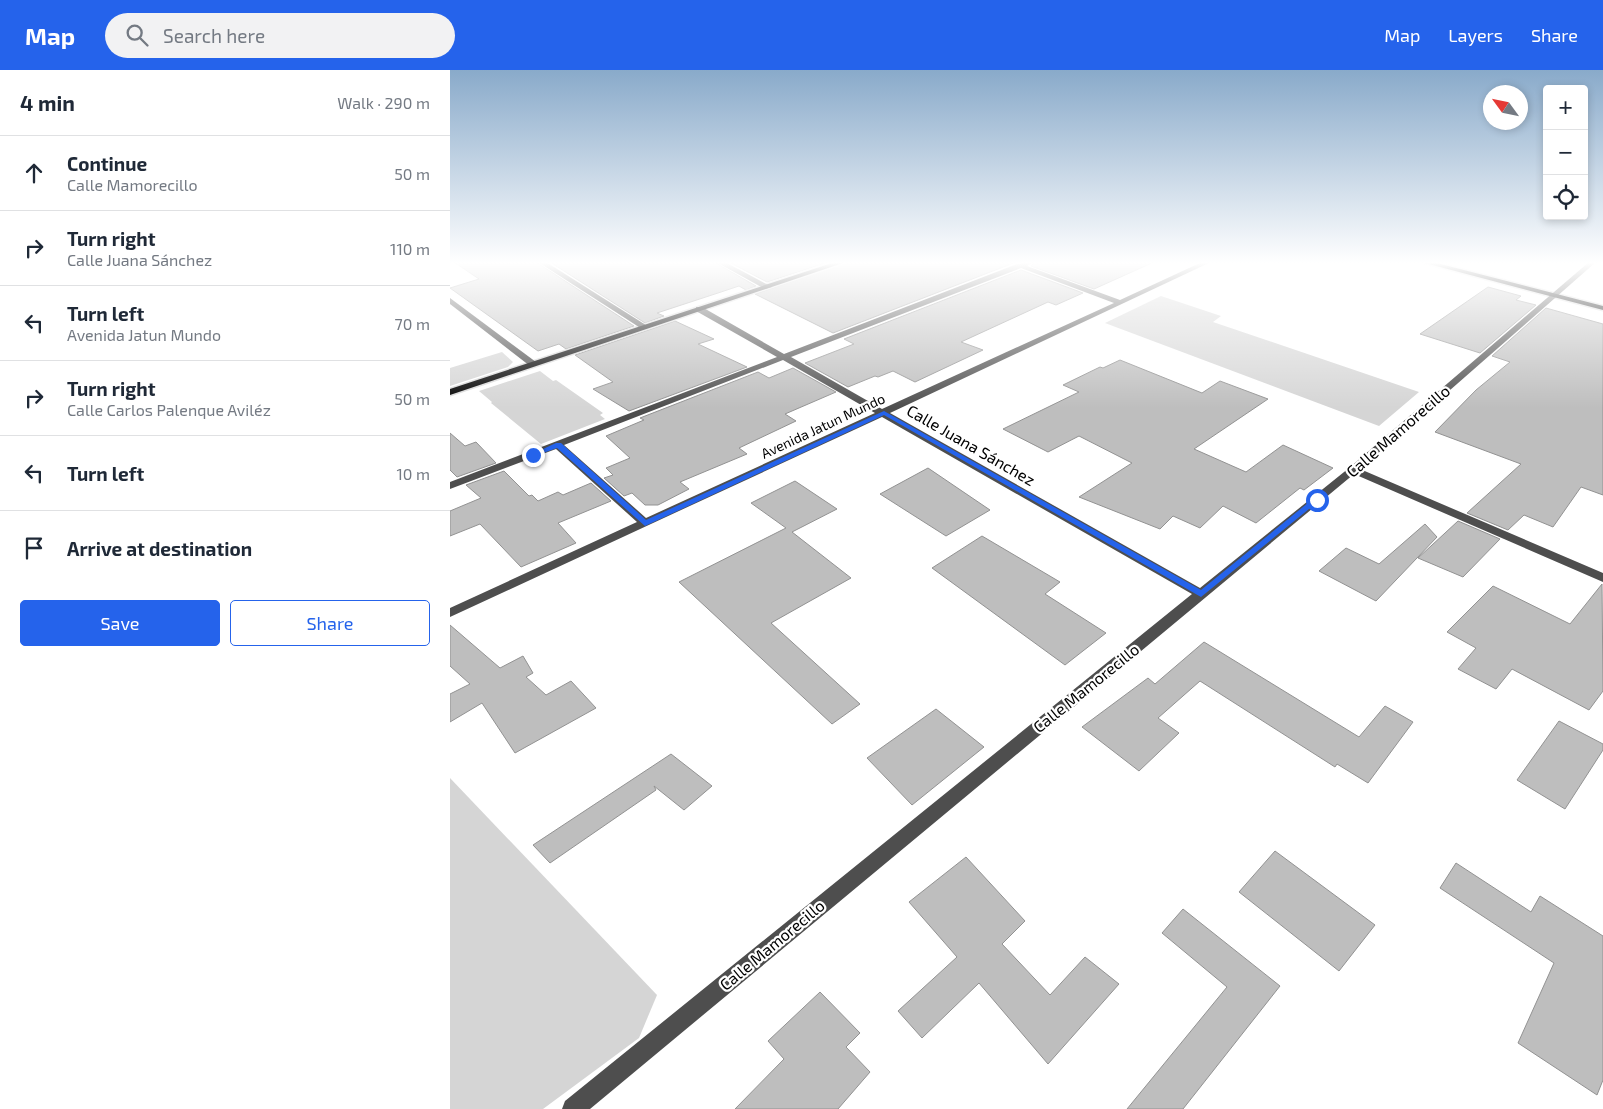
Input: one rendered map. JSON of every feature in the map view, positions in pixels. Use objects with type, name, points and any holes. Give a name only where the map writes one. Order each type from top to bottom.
[{"type":"main road","points":[[450,392],[697,310]]},
{"type":"street","points":[[464,310],[533,364]]},
{"type":"street","points":[[618,310],[645,327]]},
{"type":"street","name":"Calle Juana Sánchez","points":[[700,310],[1201,594]]},
{"type":"street","points":[[450,486],[901,310]]},
{"type":"street","name":"Avenida Jatun Mundo","points":[[450,613],[1103,310]]},
{"type":"street","name":"Calle Mamorecillo","points":[[573,1109],[1353,470],[1539,310]]},
{"type":"street","points":[[558,445],[645,523]]},
{"type":"street","points":[[1353,470],[1603,578]]},
{"type":"shaded area","points":[[1131,310],[1204,310],[1221,316],[1213,322],[1419,392],[1379,426],[1105,323]]},
{"type":"shaded area","points":[[502,352],[513,362],[508,367],[450,386],[450,368]]},
{"type":"shaded area","points":[[540,371],[603,413],[600,415],[605,419],[541,444],[479,391]]},
{"type":"shaded area","points":[[450,778],[657,995],[639,1038],[543,1109],[450,1109]]},
{"type":"building","points":[[481,310],[610,310],[634,326],[566,349],[559,344],[538,351]]},
{"type":"building","points":[[626,310],[665,310],[657,313],[664,316],[645,323]]},
{"type":"building","points":[[788,310],[891,310],[833,333]]},
{"type":"building","points":[[917,310],[1030,310],[961,342],[983,350],[915,382],[893,371],[848,387],[805,363],[854,344],[844,339]]},
{"type":"building","points":[[1454,310],[1530,310],[1480,353],[1420,334]]},
{"type":"building","points":[[1543,310],[1555,310],[1603,324],[1603,495],[1581,487],[1553,527],[1524,515],[1508,530],[1467,513],[1521,464],[1435,432],[1476,390],[1510,362],[1492,356]]},
{"type":"building","points":[[675,321],[714,339],[698,344],[747,367],[629,411],[593,389],[613,382],[575,355]]},
{"type":"building","points":[[1120,360],[1202,393],[1220,381],[1268,399],[1194,449],[1246,472],[1283,445],[1333,468],[1304,490],[1300,488],[1256,523],[1223,506],[1200,528],[1173,516],[1160,529],[1079,497],[1132,463],[1079,436],[1048,452],[1003,429],[1079,392],[1063,385],[1100,367],[1103,368]]},
{"type":"building","points":[[793,368],[836,392],[785,414],[796,421],[739,448],[747,454],[680,482],[689,489],[658,505],[645,505],[632,493],[624,496],[604,478],[613,475],[606,468],[630,458],[606,436],[644,420],[640,418],[758,372],[769,378]]},
{"type":"building","points":[[450,433],[465,446],[476,442],[496,463],[457,477],[450,470]]},
{"type":"building","points":[[928,468],[990,510],[946,536],[880,494]]},
{"type":"building","points":[[504,471],[529,496],[532,495],[538,501],[558,492],[563,495],[591,483],[611,501],[558,523],[576,543],[521,567],[480,524],[450,536],[450,511],[481,498],[466,485]]},
{"type":"building","points":[[795,481],[837,509],[792,532],[851,578],[771,623],[860,704],[832,724],[679,582],[786,528],[751,503]]},
{"type":"building","points":[[1458,521],[1500,539],[1463,577],[1418,558]]},
{"type":"building","points":[[1425,524],[1437,537],[1376,601],[1319,571],[1346,548],[1379,564]]},
{"type":"building","points":[[982,536],[1060,582],[1045,594],[1106,633],[1065,665],[932,568]]},
{"type":"building","points":[[1602,584],[1603,691],[1589,710],[1512,669],[1496,689],[1458,669],[1476,648],[1447,632],[1493,586],[1570,624]]},
{"type":"building","points":[[450,625],[500,668],[523,656],[533,673],[526,677],[546,695],[571,681],[596,708],[515,753],[482,703],[450,722],[450,694],[470,684],[450,666]]},
{"type":"building","points":[[1204,642],[1359,737],[1385,706],[1413,722],[1368,783],[1337,764],[1335,767],[1200,681],[1158,718],[1179,733],[1139,771],[1082,727],[1148,678],[1155,684]]},
{"type":"building","points":[[936,709],[984,747],[912,805],[867,758]]},
{"type":"building","points":[[1559,721],[1603,744],[1603,750],[1565,809],[1517,780]]},
{"type":"building","points":[[671,754],[712,786],[684,810],[654,786],[656,790],[550,863],[533,845]]},
{"type":"building","points":[[1275,851],[1375,925],[1339,971],[1239,892]]},
{"type":"building","points":[[966,857],[1025,921],[1002,944],[1050,995],[1085,957],[1119,984],[1048,1064],[979,983],[922,1038],[898,1011],[957,957],[909,902]]},
{"type":"building","points":[[1456,863],[1531,912],[1540,896],[1603,936],[1603,1080],[1597,1095],[1518,1043],[1554,963],[1440,888]]},
{"type":"building","points":[[1183,909],[1280,986],[1183,1109],[1127,1109],[1227,987],[1162,933]]},
{"type":"building","points":[[820,992],[860,1033],[846,1047],[870,1072],[838,1109],[735,1109],[784,1059],[768,1041]]},
{"type":"route","points":[[533,455],[558,445],[645,523],[884,413],[1201,594],[1317,500]]}]
